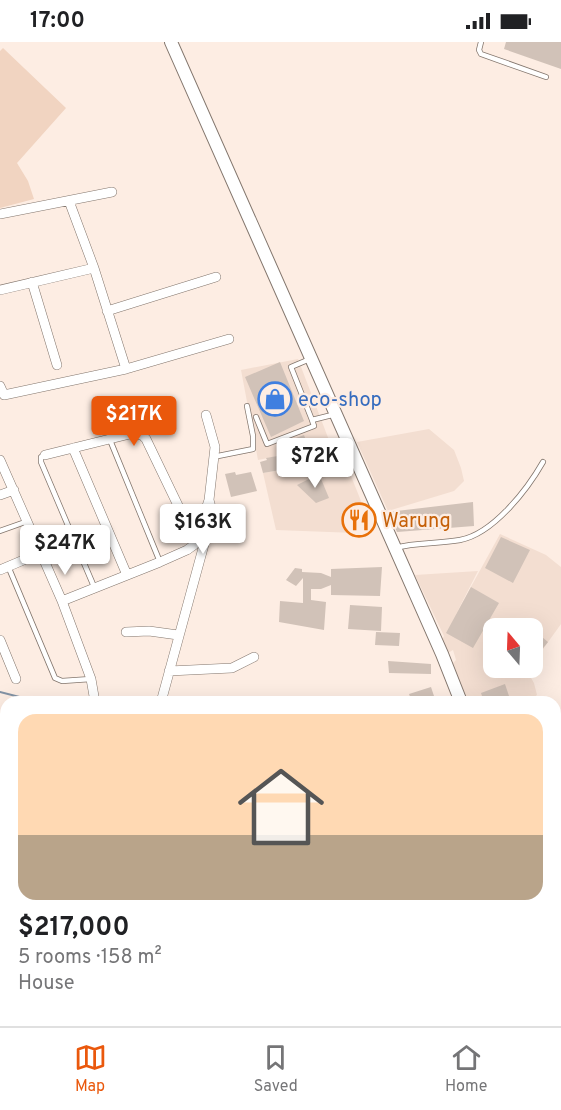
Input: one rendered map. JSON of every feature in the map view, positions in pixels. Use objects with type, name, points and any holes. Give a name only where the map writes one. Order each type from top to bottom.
[{"type":"main road","points":[[171,42],[459,696]]},
{"type":"main road","points":[[365,1026],[389,1026]]},
{"type":"street","points":[[0,214],[112,192]]},
{"type":"street","points":[[69,201],[94,268],[126,369]]},
{"type":"street","points":[[0,290],[94,268]]},
{"type":"street","points":[[107,311],[216,277]]},
{"type":"street","points":[[32,282],[57,365]]},
{"type":"street","points":[[1,392],[126,369],[230,339]]},
{"type":"street","points":[[62,601],[160,562],[195,545],[208,500],[213,457],[214,441],[206,415]]},
{"type":"street","points":[[45,455],[134,433],[142,435],[146,439],[184,520]]},
{"type":"street","points":[[74,448],[127,575]]},
{"type":"street","points":[[0,460],[62,601],[91,679],[94,696]]},
{"type":"street","points":[[0,495],[14,490]]},
{"type":"street","points":[[162,696],[211,519],[212,511],[208,500]]},
{"type":"street","points":[[4,568],[40,553]]},
{"type":"street","points":[[126,632],[149,631],[178,635]]},
{"type":"street","points":[[0,640],[16,679]]},
{"type":"street","points":[[169,671],[232,668],[254,657]]},
{"type":"lane","points":[[481,42],[479,50],[481,54],[546,77]]},
{"type":"lane","points":[[256,417],[267,444],[314,426],[291,367],[311,358]]},
{"type":"lane","points":[[213,457],[253,449],[247,406]]},
{"type":"lane","points":[[312,420],[336,414]]},
{"type":"lane","points":[[109,439],[160,562]]},
{"type":"lane","points":[[45,455],[41,457],[41,462],[95,589]]},
{"type":"lane","points":[[395,548],[406,544],[461,540],[474,535],[497,520],[531,483],[543,462]]},
{"type":"lane","points":[[0,531],[28,521]]},
{"type":"lane","points":[[4,568],[55,678],[62,681],[91,679]]},
{"type":"shaded area","points":[[3,48],[66,108],[17,163],[28,181],[34,199],[0,208],[0,51]]},
{"type":"shaded area","points":[[298,359],[332,448],[308,452],[308,450],[258,460],[241,370]]},
{"type":"shaded area","points":[[429,429],[454,450],[464,481],[454,491],[388,511],[357,442]]},
{"type":"shaded area","points":[[341,451],[363,506],[348,510],[356,533],[276,530],[263,473],[310,465],[310,457]]},
{"type":"shaded area","points":[[500,534],[546,555],[561,567],[561,624],[543,649],[543,618],[483,618],[483,678],[531,678],[536,696],[465,696],[453,663],[456,660],[453,650],[448,653],[442,640],[444,636],[415,575],[478,571],[456,614]]},
{"type":"building","points":[[506,42],[561,42],[561,69],[504,49]]},
{"type":"building","name":"eco-shop","points":[[280,362],[304,421],[271,437],[245,377]]},
{"type":"building","points":[[304,435],[310,465],[263,473],[260,462],[267,460],[266,458],[283,455],[280,447],[286,445],[285,442]]},
{"type":"building","points":[[235,472],[236,475],[251,472],[257,491],[231,497],[225,474]]},
{"type":"building","points":[[319,474],[329,498],[316,503],[297,485]]},
{"type":"building","points":[[473,502],[474,526],[397,532],[388,512]]},
{"type":"building","points":[[501,537],[530,550],[513,583],[485,568]]},
{"type":"building","points":[[382,567],[380,596],[331,595],[331,585],[321,589],[311,589],[311,600],[326,602],[324,630],[279,622],[280,601],[303,603],[303,578],[296,586],[286,580],[295,568],[302,569],[302,572],[321,573],[331,577],[331,569]]},
{"type":"building","points":[[471,587],[499,603],[490,618],[483,618],[483,631],[473,648],[446,633]]},
{"type":"building","points":[[350,605],[382,607],[381,631],[348,629]]},
{"type":"building","points":[[376,632],[400,633],[399,646],[375,645]]},
{"type":"building","points":[[543,638],[548,642],[543,648]]},
{"type":"building","points":[[388,661],[431,664],[431,674],[389,673]]},
{"type":"building","points":[[505,684],[509,696],[482,696],[481,693]]},
{"type":"building","points":[[431,687],[434,696],[410,696],[409,694]]},
{"type":"waterway","points":[[0,692],[16,696]]},
{"type":"place","name":"eco-shop","points":[[275,399]]},
{"type":"place","name":"Warung","points":[[359,520]]}]
